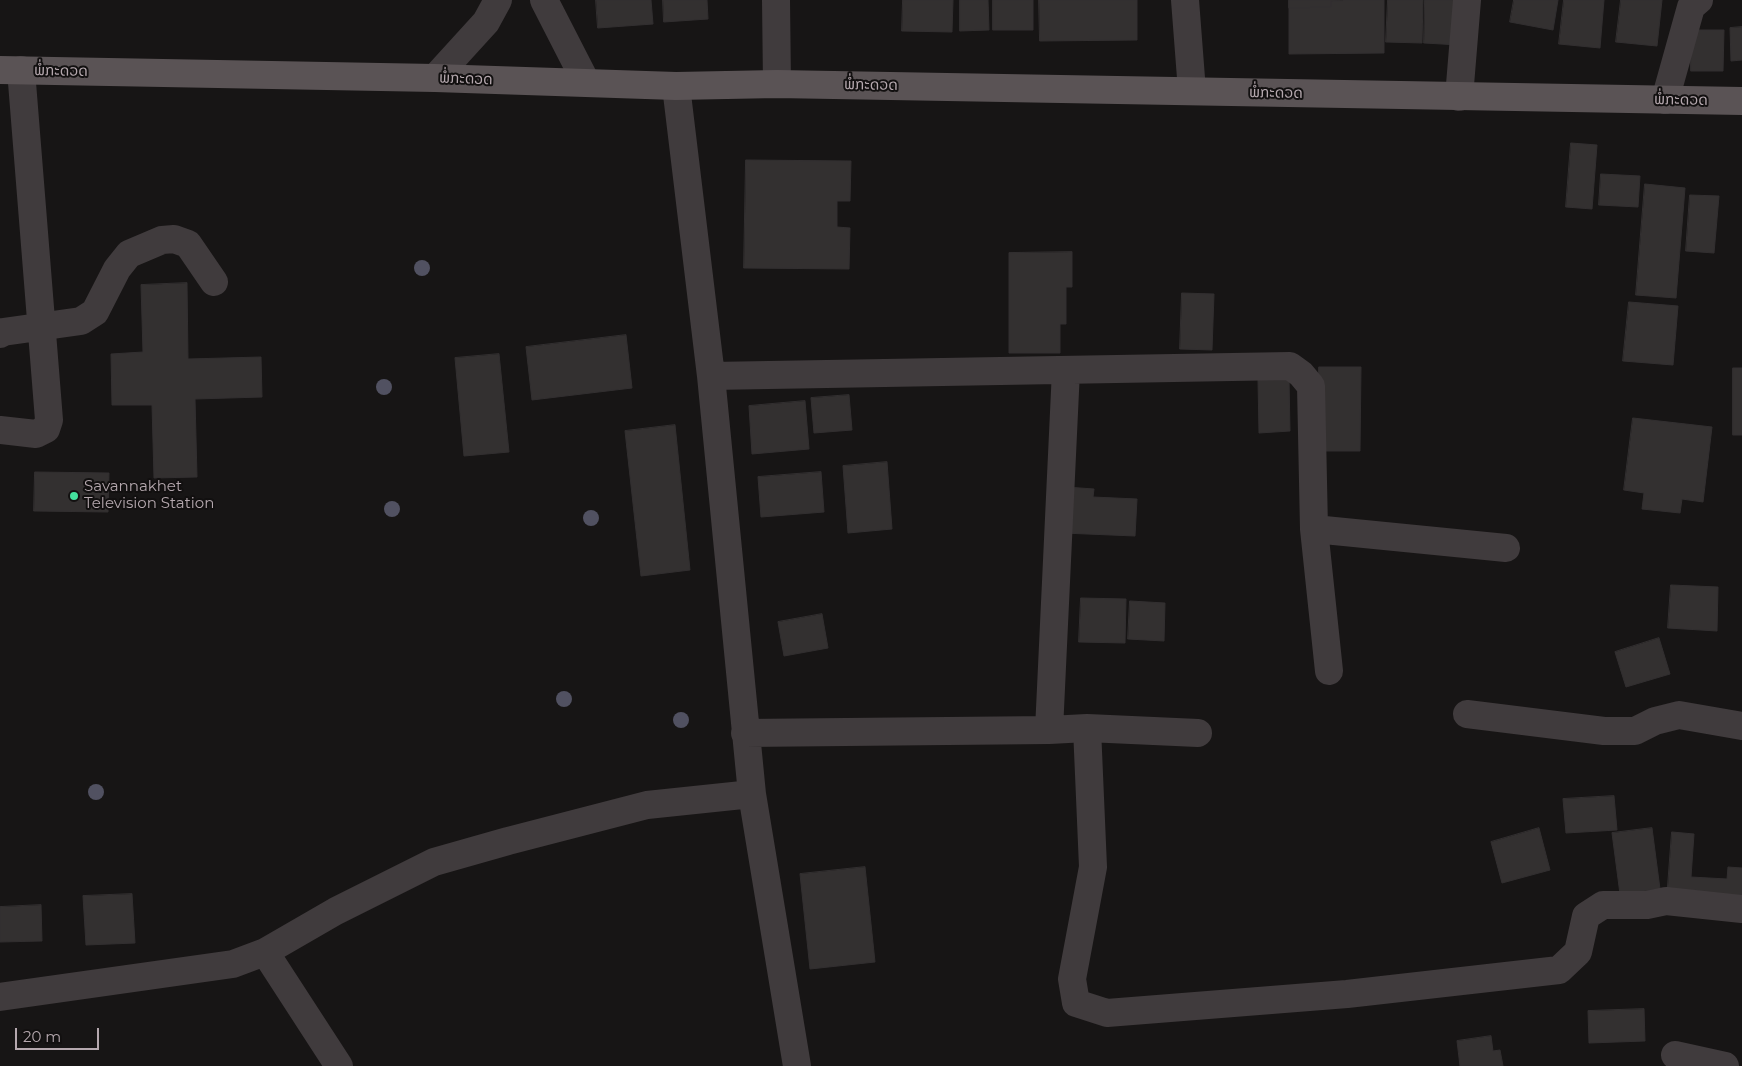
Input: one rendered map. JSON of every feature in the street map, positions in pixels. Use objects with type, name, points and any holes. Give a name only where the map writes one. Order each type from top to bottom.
[{"type":"main road","name":"ພໍ່ກະດວດ","points":[[10,70],[435,78],[676,86],[777,84],[1742,101]]},
{"type":"street","points":[[435,78],[486,22],[498,0]]},
{"type":"street","points":[[544,0],[586,82]]},
{"type":"street","points":[[776,0],[777,84]]},
{"type":"street","points":[[1185,0],[1192,91]]},
{"type":"street","points":[[1459,97],[1468,0]]},
{"type":"street","points":[[1666,100],[1690,7],[1699,0]]},
{"type":"street","points":[[0,430],[36,434],[46,429],[49,420],[41,327],[10,70]]},
{"type":"street","points":[[676,86],[711,376],[752,794],[797,1066]]},
{"type":"street","points":[[0,334],[3,332],[81,322],[95,312],[116,270],[129,254],[162,240],[174,239],[188,244],[214,282]]},
{"type":"street","points":[[711,376],[1290,366],[1301,374],[1310,386],[1314,529],[1329,671]]},
{"type":"street","points":[[1049,730],[1066,370]]},
{"type":"street","points":[[1314,529],[1506,548]]},
{"type":"street","points":[[1467,714],[1604,731],[1634,731],[1655,721],[1679,715],[1742,726]]},
{"type":"street","points":[[745,733],[1087,728],[1198,733]]},
{"type":"street","points":[[1087,728],[1093,867],[1072,979],[1076,1003],[1107,1013],[1347,994],[1559,970],[1578,952],[1586,916],[1603,905],[1647,905],[1666,901],[1742,909]]},
{"type":"street","points":[[0,997],[233,964],[265,952],[336,911],[434,862],[647,805],[752,794]]},
{"type":"street","points":[[265,952],[339,1066]]},
{"type":"street","points":[[1675,1055],[1725,1066]]},
{"type":"building","points":[[596,0],[651,0],[653,24],[598,28]]},
{"type":"building","points":[[663,0],[707,0],[708,19],[664,22]]},
{"type":"building","points":[[903,0],[953,0],[952,32],[902,31]]},
{"type":"building","points":[[960,0],[988,0],[989,30],[960,31]]},
{"type":"building","points":[[993,0],[1033,0],[1033,30],[993,30]]},
{"type":"building","points":[[1039,0],[1137,0],[1137,40],[1040,41]]},
{"type":"building","points":[[1289,0],[1343,1],[1331,1],[1331,7],[1289,8]]},
{"type":"building","points":[[1384,0],[1384,53],[1289,54],[1289,8],[1331,7],[1331,1]]},
{"type":"building","points":[[1388,0],[1423,0],[1422,43],[1386,42]]},
{"type":"building","points":[[1425,0],[1460,0],[1459,45],[1424,43]]},
{"type":"building","points":[[1514,0],[1558,0],[1553,30],[1510,22]]},
{"type":"building","points":[[1564,0],[1604,0],[1600,48],[1559,44]]},
{"type":"building","points":[[1621,0],[1662,0],[1657,46],[1616,42]]},
{"type":"building","points":[[1742,27],[1742,60],[1731,61],[1730,28]]},
{"type":"building","points":[[1691,30],[1724,30],[1723,71],[1691,71]]},
{"type":"building","points":[[1571,143],[1597,145],[1592,209],[1566,207]]},
{"type":"building","points":[[746,160],[851,161],[850,201],[837,201],[837,227],[850,228],[849,269],[744,268]]},
{"type":"building","points":[[1601,174],[1640,176],[1638,207],[1599,205]]},
{"type":"building","points":[[1645,184],[1685,188],[1676,298],[1636,295]]},
{"type":"building","points":[[1690,195],[1719,196],[1714,253],[1686,251]]},
{"type":"building","points":[[1072,252],[1072,287],[1066,287],[1066,324],[1060,324],[1060,353],[1009,353],[1009,253]]},
{"type":"building","points":[[187,283],[188,359],[261,357],[262,397],[195,399],[197,477],[154,478],[152,405],[112,405],[111,354],[143,352],[141,285]]},
{"type":"building","points":[[1182,293],[1214,294],[1212,350],[1180,349]]},
{"type":"building","points":[[1629,302],[1678,306],[1673,365],[1623,361]]},
{"type":"building","points":[[626,335],[632,388],[532,400],[526,347]]},
{"type":"building","points":[[499,354],[509,452],[464,456],[455,358]]},
{"type":"building","points":[[1319,367],[1361,367],[1360,451],[1319,451]]},
{"type":"building","points":[[1733,368],[1742,368],[1742,435],[1733,435]]},
{"type":"building","points":[[1289,379],[1290,431],[1259,433],[1258,380]]},
{"type":"building","points":[[849,395],[852,430],[814,433],[811,398]]},
{"type":"building","points":[[805,401],[809,449],[752,454],[749,406]]},
{"type":"building","points":[[1633,418],[1712,427],[1703,502],[1682,499],[1680,513],[1642,509],[1644,493],[1624,490]]},
{"type":"building","points":[[675,425],[690,570],[641,576],[625,431]]},
{"type":"building","points":[[887,462],[892,529],[848,533],[843,466]]},
{"type":"building","points":[[35,472],[109,473],[108,512],[34,511]]},
{"type":"building","points":[[821,472],[824,512],[761,517],[758,477]]},
{"type":"building","points":[[1066,487],[1094,489],[1093,497],[1137,499],[1135,536],[1063,533]]},
{"type":"building","points":[[1671,585],[1718,587],[1717,631],[1668,628]]},
{"type":"building","points":[[1081,598],[1126,599],[1125,643],[1079,642]]},
{"type":"building","points":[[1130,601],[1165,603],[1164,641],[1128,639]]},
{"type":"building","points":[[822,614],[828,648],[784,656],[778,622]]},
{"type":"building","points":[[1659,638],[1670,674],[1626,687],[1615,652]]},
{"type":"building","points":[[1614,796],[1617,830],[1566,833],[1563,799]]},
{"type":"building","points":[[1539,828],[1550,870],[1502,883],[1491,842]]},
{"type":"building","points":[[1652,828],[1660,889],[1620,894],[1612,833]]},
{"type":"building","points":[[1672,832],[1694,834],[1691,877],[1727,879],[1728,867],[1742,868],[1742,897],[1667,899]]},
{"type":"building","points":[[865,867],[875,962],[810,969],[800,874]]},
{"type":"building","points":[[132,894],[135,943],[86,945],[83,896]]},
{"type":"building","points":[[41,905],[42,941],[0,942],[0,907]]},
{"type":"building","points":[[1644,1009],[1645,1041],[1589,1043],[1588,1011]]},
{"type":"building","points":[[1491,1036],[1493,1051],[1500,1050],[1503,1066],[1460,1066],[1457,1041]]},
{"type":"place","name":"Savannakhet Television Station","points":[[74,496]]}]
